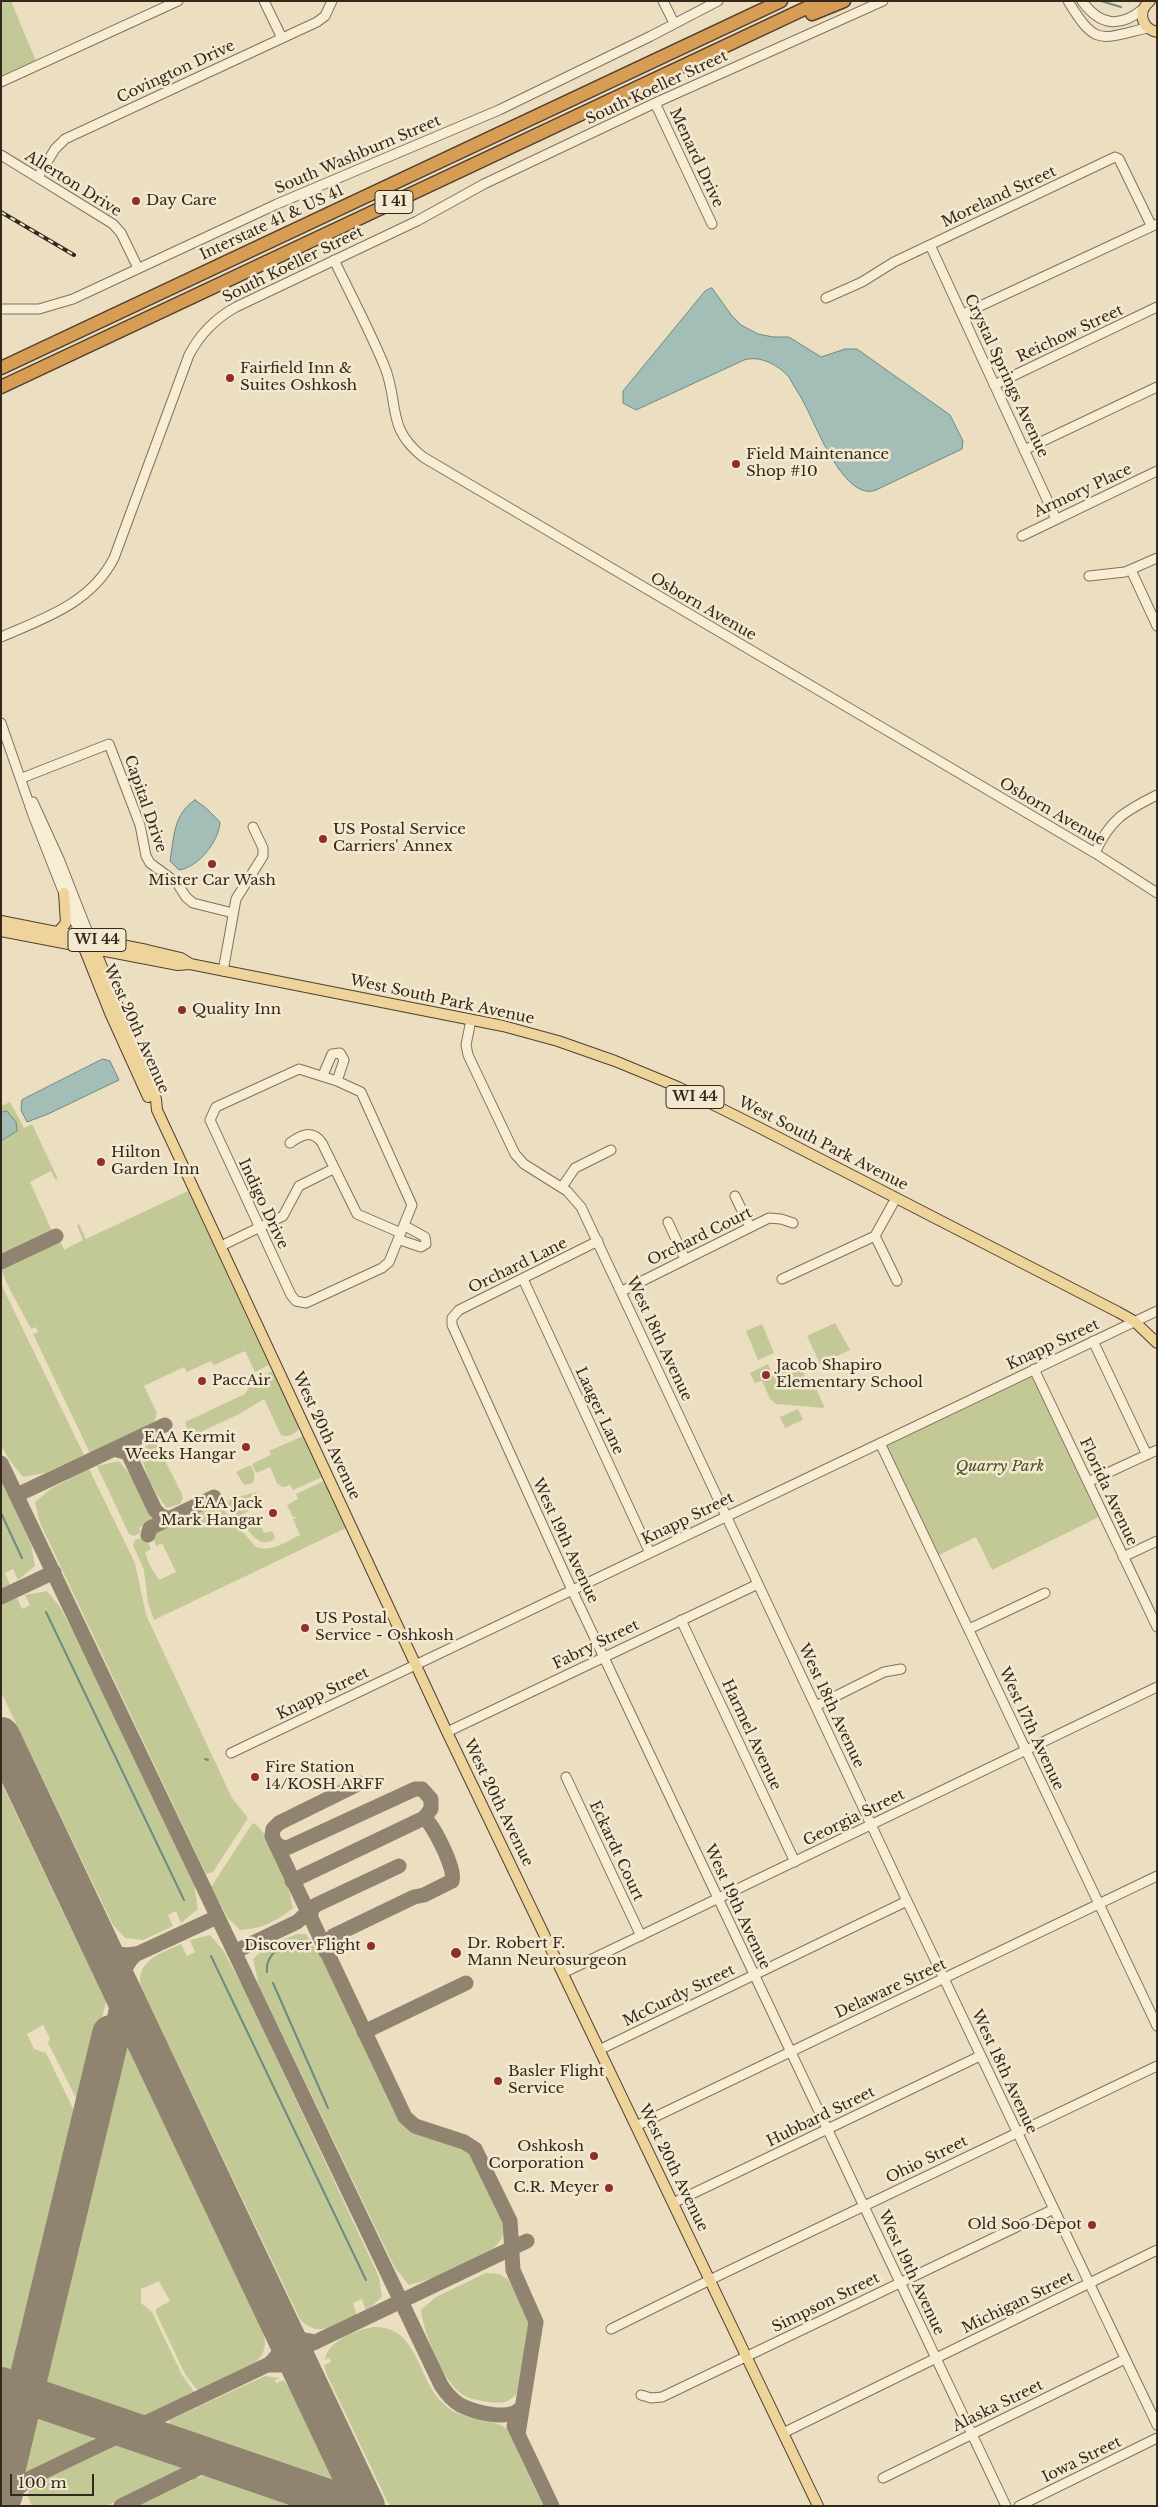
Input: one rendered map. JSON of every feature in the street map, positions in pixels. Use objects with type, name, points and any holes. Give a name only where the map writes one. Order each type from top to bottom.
[{"type":"highway","points":[[688,45],[712,27],[762,1]]},
{"type":"highway","name":"I 41","points":[[688,45],[781,1]]},
{"type":"highway","name":"I 41","points":[[1,387],[821,1]]},
{"type":"highway","points":[[787,17],[802,17],[844,1]]},
{"type":"highway","name":"Interstate 41 & US 41","points":[[1,368],[688,45]]},
{"type":"main road","points":[[1145,4],[1142,19],[1153,32]]},
{"type":"main road","points":[[58,932],[66,923],[64,893]]},
{"type":"main road","name":"West South Park Avenue","points":[[1,921],[58,932],[122,955],[178,965],[190,964],[471,1020],[558,1041],[678,1087],[1134,1321],[1157,1342]]},
{"type":"main road","name":"West South Park Avenue","points":[[1,931],[181,958],[190,964]]},
{"type":"main road","name":"West 20th Avenue","points":[[87,943],[104,974],[156,1099],[157,1110]]},
{"type":"main road","name":"West 20th Avenue","points":[[87,943],[126,1049],[151,1104],[157,1110],[447,1732],[818,2506]]},
{"type":"main road","points":[[104,974],[109,958],[122,955]]},
{"type":"street","points":[[1,82],[178,1]]},
{"type":"street","points":[[264,1],[282,38]]},
{"type":"street","name":"Covington Drive","points":[[38,177],[55,149],[65,139],[322,19],[332,1]]},
{"type":"street","points":[[664,1],[674,23]]},
{"type":"street","name":"South Washburn Street","points":[[1,309],[32,309],[51,306],[84,294],[277,204],[499,110],[718,1]]},
{"type":"street","name":"South Koeller Street","points":[[1,637],[69,607],[92,589],[105,574],[114,558],[183,367],[193,346],[202,334],[221,316],[236,307],[417,221],[484,184],[655,103],[883,1]]},
{"type":"street","points":[[1068,1],[1084,27],[1100,36],[1114,37],[1153,32]]},
{"type":"street","points":[[1082,1],[1091,13],[1110,22],[1130,19],[1145,4]]},
{"type":"street","name":"Menard Drive","points":[[655,103],[712,224]]},
{"type":"street","name":"Allerton Drive","points":[[1,156],[113,224],[121,233],[138,268]]},
{"type":"street","name":"Moreland Street","points":[[826,298],[930,245],[1115,157],[1119,159],[1154,224]]},
{"type":"street","points":[[963,314],[1154,224]]},
{"type":"street","name":"Crystal Springs Avenue","points":[[930,245],[1056,519]]},
{"type":"street","name":"Osborn Avenue","points":[[334,260],[384,365],[400,430],[406,441],[423,458],[1095,853],[1157,893]]},
{"type":"street","name":"Reichow Street","points":[[994,385],[1157,308]]},
{"type":"street","points":[[1024,450],[1157,387]]},
{"type":"street","name":"Armory Place","points":[[1022,536],[1157,472]]},
{"type":"street","points":[[1089,576],[1131,570],[1157,558]]},
{"type":"street","points":[[1131,570],[1157,626]]},
{"type":"street","name":"West 20th Avenue","points":[[1,722],[22,778],[33,815],[64,893],[87,943]]},
{"type":"street","name":"Capital Drive","points":[[22,778],[109,744],[140,825],[146,856],[150,863],[177,883],[186,897],[193,903],[233,913]]},
{"type":"street","name":"West 20th Avenue","points":[[26,791],[39,813],[87,943]]},
{"type":"street","points":[[1095,853],[1108,828],[1119,815],[1157,795]]},
{"type":"street","points":[[223,971],[233,913],[240,892],[263,856],[263,848],[253,827]]},
{"type":"street","name":"West 18th Avenue","points":[[471,1020],[466,1045],[468,1055],[512,1149],[524,1164],[562,1187],[578,1201],[622,1291],[980,2056],[1157,2425]]},
{"type":"street","points":[[323,1076],[332,1054],[340,1052],[344,1060],[337,1081]]},
{"type":"street","name":"Indigo Drive","points":[[304,1069],[323,1076],[358,1090],[364,1097],[412,1200],[411,1209],[393,1257],[384,1266],[306,1303],[296,1301],[290,1295],[211,1125],[211,1114],[216,1107],[294,1070],[304,1069]]},
{"type":"street","points":[[290,1143],[304,1134],[317,1137],[322,1143],[357,1214],[402,1233]]},
{"type":"street","points":[[562,1187],[575,1168],[611,1150]]},
{"type":"street","points":[[221,1246],[259,1229],[285,1214],[299,1186],[333,1168]]},
{"type":"street","points":[[735,1196],[750,1227]]},
{"type":"street","points":[[782,1279],[876,1236],[896,1198]]},
{"type":"street","name":"Orchard Court","points":[[622,1291],[750,1227],[773,1218],[793,1223]]},
{"type":"street","points":[[668,1222],[685,1259]]},
{"type":"street","points":[[876,1236],[897,1281]]},
{"type":"street","name":"Orchard Lane","points":[[452,1318],[458,1310],[598,1242]]},
{"type":"street","name":"Laager Lane","points":[[523,1279],[650,1553]]},
{"type":"street","name":"Knapp Street","points":[[232,1753],[1157,1311]]},
{"type":"street","name":"West 19th Avenue","points":[[452,1318],[452,1325],[572,1590],[1006,2506]]},
{"type":"street","points":[[1093,1341],[1147,1455]]},
{"type":"street","name":"Florida Avenue","points":[[1034,1369],[1123,1556],[1154,1614],[1157,1627]]},
{"type":"street","name":"West 17th Avenue","points":[[880,1443],[1157,2026]]},
{"type":"street","points":[[1088,1482],[1157,1450]]},
{"type":"street","points":[[1123,1556],[1157,1540]]},
{"type":"street","name":"Fabry Street","points":[[447,1732],[758,1584]]},
{"type":"street","points":[[969,1630],[1045,1593]]},
{"type":"street","name":"Harmel Avenue","points":[[681,1620],[795,1862]]},
{"type":"street","points":[[816,1706],[884,1672],[901,1669]]},
{"type":"street","name":"Georgia Street","points":[[563,1973],[1157,1687]]},
{"type":"street","name":"Eckardt Court","points":[[566,1777],[641,1936]]},
{"type":"street","name":"Delaware Street","points":[[636,2126],[1157,1876]]},
{"type":"street","name":"McCurdy Street","points":[[599,2050],[907,1901]]},
{"type":"street","name":"Hubbard Street","points":[[673,2203],[980,2056]]},
{"type":"street","name":"Ohio Street","points":[[612,2330],[710,2280],[1157,2066]]},
{"type":"street","name":"Simpson Street","points":[[641,2395],[651,2398],[662,2397],[1054,2209]]},
{"type":"street","name":"Michigan Street","points":[[783,2433],[1157,2250]]},
{"type":"street","name":"Alaska Street","points":[[883,2478],[1125,2359]]},
{"type":"street","name":"Iowa Street","points":[[1019,2506],[1157,2438]]},
{"type":"green space","points":[[1,1],[11,1],[36,61],[1,78]]},
{"type":"green space","points":[[10,1102],[24,1128],[32,1124],[58,1179],[55,1179],[51,1171],[30,1182],[53,1233],[1,1257],[1,1141],[17,1131],[16,1122],[7,1111],[1,1113],[1,1106]]},
{"type":"green space","points":[[188,1191],[269,1365],[255,1372],[245,1351],[214,1365],[211,1361],[187,1372],[184,1367],[144,1386],[157,1413],[154,1422],[90,1453],[33,1334],[38,1332],[36,1327],[31,1329],[9,1288],[1,1267],[59,1239],[64,1250],[83,1240],[77,1226],[79,1224],[86,1239]]},
{"type":"green space","points":[[1,1284],[84,1455],[45,1473],[23,1477],[10,1461],[1,1445]]},
{"type":"green space","points":[[835,1323],[850,1350],[820,1364],[807,1336]]},
{"type":"green space","points":[[762,1324],[774,1353],[758,1360],[746,1331]]},
{"type":"green space","points":[[768,1364],[773,1377],[789,1369],[802,1370],[807,1380],[811,1378],[825,1408],[776,1404],[770,1399],[762,1381],[755,1383],[750,1373]]},
{"type":"green space","name":"Quarry Park","points":[[1034,1369],[1103,1515],[992,1570],[976,1537],[935,1557],[880,1443]]},
{"type":"green space","points":[[273,1371],[299,1428],[296,1432],[289,1436],[281,1435],[264,1399],[239,1414],[190,1437],[185,1422],[245,1394],[253,1380]]},
{"type":"green space","points":[[798,1409],[803,1420],[785,1428],[780,1417]]},
{"type":"green space","points":[[303,1436],[322,1477],[293,1490],[290,1485],[284,1487],[280,1486],[281,1483],[278,1485],[270,1467],[256,1473],[252,1464],[271,1455],[269,1451]]},
{"type":"green space","points":[[154,1439],[183,1498],[180,1504],[167,1508],[157,1495],[150,1481],[141,1451]]},
{"type":"green space","points":[[119,1461],[132,1477],[153,1521],[139,1528],[141,1532],[134,1536],[129,1534],[97,1466]]},
{"type":"green space","points":[[251,1465],[254,1472],[253,1483],[244,1485],[236,1472]]},
{"type":"green space","points":[[89,1469],[135,1563],[146,1615],[232,1798],[248,1818],[213,1872],[206,1874],[40,1523],[35,1502],[52,1488]]},
{"type":"green space","points":[[1,1478],[31,1544],[35,1566],[18,1580],[13,1569],[5,1573],[10,1585],[1,1590]]},
{"type":"green space","points":[[324,1481],[346,1528],[154,1620],[148,1603],[144,1570],[133,1545],[135,1540],[143,1537],[146,1538],[151,1549],[145,1552],[149,1564],[159,1580],[176,1572],[162,1543],[156,1546],[152,1532],[218,1503],[255,1546],[272,1548],[300,1535],[293,1519],[298,1517],[293,1517],[287,1505],[298,1499],[296,1494]]},
{"type":"green space","points":[[256,1492],[260,1496],[259,1500],[251,1504],[250,1510],[238,1517],[228,1504],[229,1500]]},
{"type":"green space","points":[[252,1514],[256,1515],[264,1533],[272,1531],[275,1537],[272,1541],[266,1542],[257,1539],[239,1517],[244,1516],[248,1518]]},
{"type":"green space","points":[[47,1591],[60,1607],[82,1649],[194,1884],[198,1909],[181,1923],[176,1911],[168,1915],[173,1926],[143,1940],[125,1938],[113,1925],[1,1692],[1,1604],[17,1598],[22,1609],[30,1605],[25,1595]]},
{"type":"green space","points":[[1,1782],[106,2002],[81,2103],[75,2096],[48,2043],[50,2038],[43,2025],[27,2034],[34,2049],[46,2053],[77,2117],[17,2365],[15,2369],[7,2373],[1,2372]]},
{"type":"green space","points":[[254,1823],[268,1840],[280,1862],[293,1908],[268,1924],[240,1930],[228,1918],[211,1887]]},
{"type":"green space","points":[[298,1934],[306,1934],[331,1971],[402,2120],[416,2130],[458,2144],[469,2152],[476,2162],[501,2215],[504,2230],[501,2240],[492,2250],[465,2266],[409,2285],[395,2268],[259,1986],[253,1959],[267,1945]]},
{"type":"green space","points":[[210,1935],[223,1950],[245,1991],[379,2277],[382,2297],[366,2311],[362,2299],[353,2303],[357,2316],[335,2326],[320,2329],[313,2328],[300,2319],[141,1987],[140,1978],[142,1970],[158,1954],[181,1944],[187,1956],[195,1952],[190,1940]]},
{"type":"green space","points":[[124,2039],[265,2339],[264,2351],[256,2362],[198,2391],[185,2374],[156,2313],[156,2309],[170,2301],[159,2281],[141,2289],[141,2303],[152,2312],[182,2375],[195,2393],[139,2419],[39,2386]]},
{"type":"green space","points":[[486,2273],[499,2274],[508,2279],[530,2321],[517,2393],[508,2401],[501,2403],[476,2400],[459,2392],[446,2376],[434,2354],[425,2330],[421,2310],[436,2297]]},
{"type":"green space","points":[[373,2327],[388,2329],[399,2334],[408,2343],[433,2391],[449,2408],[466,2416],[500,2424],[507,2429],[543,2506],[392,2506],[388,2503],[324,2365],[331,2362],[329,2358],[325,2360],[327,2353],[337,2342],[351,2334]]},
{"type":"green space","points":[[265,2376],[280,2378],[275,2380],[276,2383],[283,2380],[291,2389],[332,2477],[330,2484],[279,2468],[168,2428],[170,2420]]},
{"type":"green space","points":[[41,2414],[93,2431],[95,2436],[91,2442],[29,2471],[25,2471],[21,2463],[27,2435],[32,2422]]},
{"type":"green space","points":[[125,2443],[185,2462],[185,2468],[106,2506],[32,2506],[27,2495],[33,2483],[113,2445]]},
{"type":"green space","points":[[204,2475],[223,2475],[313,2506],[135,2506]]},
{"type":"water","points":[[712,288],[732,316],[741,325],[758,334],[773,337],[789,337],[821,357],[845,349],[857,349],[950,415],[963,441],[962,449],[876,490],[865,491],[854,485],[843,475],[825,446],[789,377],[774,365],[756,359],[744,360],[636,410],[623,403],[623,391],[705,291]]},
{"type":"water","points":[[195,800],[220,822],[219,829],[207,852],[194,864],[179,870],[170,861],[174,835],[182,812]]},
{"type":"water","points":[[103,1059],[110,1061],[119,1080],[27,1122],[21,1110],[22,1100]]},
{"type":"water","points":[[7,1111],[16,1122],[17,1131],[1,1141],[1,1113]]},
{"type":"waterway","points":[[1101,1],[1121,7]]},
{"type":"waterway","points":[[1,1513],[22,1558]]},
{"type":"waterway","points":[[46,1612],[184,1900]]},
{"type":"waterway","points":[[267,1972],[267,1965],[272,1954],[282,1946],[302,1940]]},
{"type":"waterway","points":[[211,1956],[366,2280]]},
{"type":"waterway","points":[[273,1983],[328,2108]]},
{"type":"taxiway","points":[[1,1262],[56,1236]]},
{"type":"taxiway","points":[[17,1495],[165,1425]]},
{"type":"taxiway","points":[[114,1449],[128,1453],[155,1510],[160,1515],[169,1519]]},
{"type":"taxiway","points":[[1,1463],[441,2385],[449,2396],[466,2408],[501,2415],[516,2412],[521,2408]]},
{"type":"taxiway","points":[[148,1535],[150,1528],[214,1497]]},
{"type":"taxiway","points":[[1,1597],[54,1572]]},
{"type":"taxiway","points":[[360,1783],[279,1823],[273,1829],[272,1836],[405,2117],[415,2126],[464,2142],[475,2149],[510,2221],[513,2270],[536,2322],[518,2434]]},
{"type":"taxiway","points":[[275,1843],[283,1848],[289,1847],[415,1789],[422,1789],[431,1799],[431,1809],[424,1818],[292,1881]]},
{"type":"taxiway","points":[[326,1952],[328,1942],[333,1936],[452,1881],[453,1876],[448,1858],[433,1829],[424,1818]]},
{"type":"taxiway","points":[[311,1920],[311,1910],[316,1905],[399,1866]]},
{"type":"taxiway","points":[[234,1952],[297,1922],[307,1913]]},
{"type":"taxiway","points":[[111,1966],[217,1917]]},
{"type":"taxiway","points":[[96,1935],[112,1951],[122,1955],[134,1954]]},
{"type":"taxiway","points":[[128,2002],[124,1989],[124,1977],[127,1966],[135,1955]]},
{"type":"taxiway","points":[[364,2032],[466,1983]]},
{"type":"taxiway","points":[[111,2034],[121,1987]]},
{"type":"taxiway","points":[[1,2492],[527,2241]]},
{"type":"taxiway","points":[[308,2381],[289,2365],[268,2365],[277,2356],[281,2346],[280,2323],[295,2338],[316,2342]]},
{"type":"taxiway","points":[[91,2417],[105,2428],[106,2439],[101,2444]]},
{"type":"taxiway","points":[[157,2418],[153,2429],[159,2440]]},
{"type":"taxiway","points":[[514,2426],[552,2506]]},
{"type":"taxiway","points":[[179,2447],[194,2458],[195,2465],[192,2472]]},
{"type":"taxiway","points":[[1,2479],[10,2454]]},
{"type":"taxiway","points":[[121,2506],[209,2463],[229,2464]]},
{"type":"taxiway","points":[[8,2464],[17,2477],[28,2480],[17,2489],[14,2500]]},
{"type":"runway","points":[[1,1736],[366,2506]]},
{"type":"runway","points":[[1,2492],[111,2034]]},
{"type":"runway","points":[[1,2386],[351,2506]]},
{"type":"railway","points":[[1,212],[74,255]]},
{"type":"place","name":"Day Care","points":[[136,201]]},
{"type":"place","name":"Fairfield Inn & Suites Oshkosh","points":[[230,378]]},
{"type":"place","name":"Field Maintenance Shop #10","points":[[736,464]]},
{"type":"place","name":"US Postal Service Carriers' Annex","points":[[323,839]]},
{"type":"place","name":"Mister Car Wash","points":[[212,864]]},
{"type":"place","name":"Quality Inn","points":[[182,1010]]},
{"type":"place","name":"Hilton Garden Inn","points":[[101,1162]]},
{"type":"place","name":"Jacob Shapiro Elementary School","points":[[766,1375]]},
{"type":"place","name":"PaccAir","points":[[202,1381]]},
{"type":"place","name":"EAA Kermit Weeks Hangar","points":[[246,1447]]},
{"type":"place","name":"EAA Jack Mark Hangar","points":[[273,1513]]},
{"type":"place","name":"US Postal Service - Oshkosh","points":[[305,1628]]},
{"type":"place","name":"Fire Station 14/KOSH ARFF","points":[[255,1777]]},
{"type":"place","name":"Discover Flight","points":[[371,1946]]},
{"type":"place","name":"Dr. Robert F. Mann Neurosurgeon","points":[[456,1953]]},
{"type":"place","name":"Basler Flight Service","points":[[498,2081]]},
{"type":"place","name":"Oshkosh Corporation","points":[[594,2156]]},
{"type":"place","name":"C.R. Meyer","points":[[609,2188]]},
{"type":"place","name":"Old Soo Depot","points":[[1092,2225]]}]
